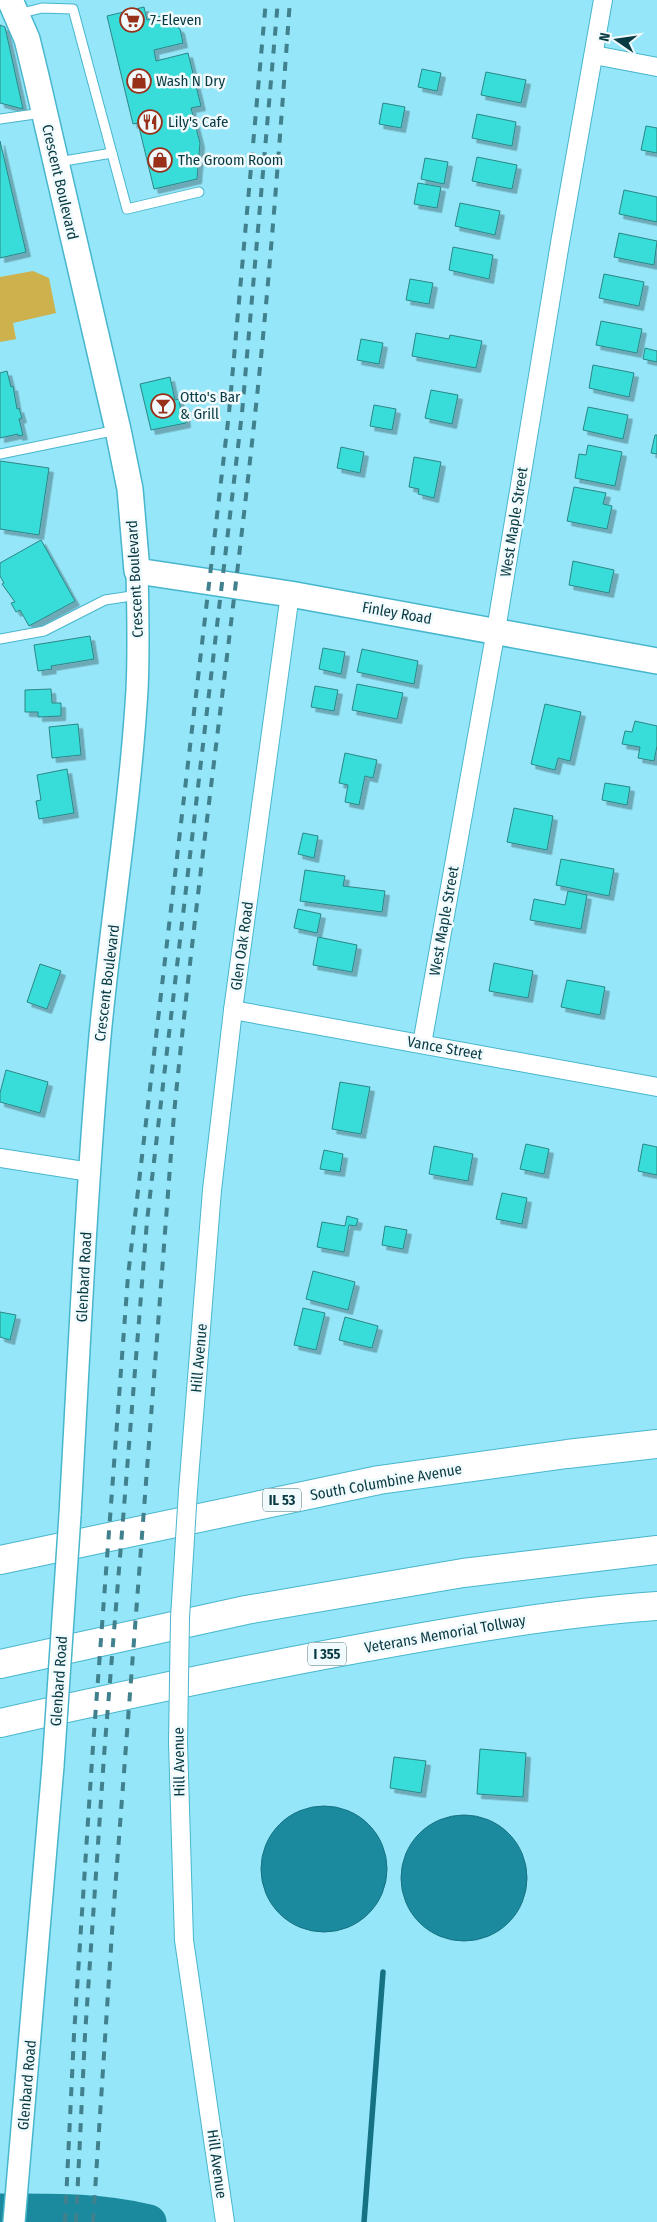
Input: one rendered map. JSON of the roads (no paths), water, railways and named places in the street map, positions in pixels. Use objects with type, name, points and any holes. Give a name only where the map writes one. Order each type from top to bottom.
[{"type":"main road","name":"Crescent Boulevard","points":[[14,7],[27,39],[118,430],[130,489],[137,583]]},
{"type":"main road","name":"Finley Road","points":[[137,583],[290,594],[496,630],[657,661]]},
{"type":"main road","name":"South Columbine Avenue","points":[[0,1560],[379,1480],[567,1454],[657,1444]]},
{"type":"main road","points":[[0,1664],[256,1608],[463,1572],[657,1550]]},
{"type":"main road","name":"Veterans Memorial Tollway","points":[[0,1723],[253,1668],[471,1628],[591,1610],[657,1606]]},
{"type":"street","name":"West Maple Street","points":[[422,1044],[496,630],[560,243],[603,0]]},
{"type":"street","points":[[594,55],[657,67]]},
{"type":"street","name":"Crescent Boulevard","points":[[90,1172],[100,1034],[122,859],[137,691],[139,629],[137,583]]},
{"type":"street","name":"Glen Oak Road","points":[[204,1299],[212,1190],[233,1010],[290,594]]},
{"type":"street","name":"Vance Street","points":[[233,1010],[657,1087]]},
{"type":"street","points":[[0,1158],[90,1172]]},
{"type":"street","name":"Glenbard Road","points":[[14,2222],[53,1766],[90,1172]]},
{"type":"street","name":"Hill Avenue","points":[[204,1299],[188,1491],[180,1618],[178,1742],[184,1940],[224,2215]]},
{"type":"lane","points":[[14,7],[73,8],[127,209],[199,192]]},
{"type":"lane","points":[[0,119],[45,113]]},
{"type":"lane","points":[[56,162],[112,153]]},
{"type":"lane","points":[[0,454],[118,430]]},
{"type":"lane","points":[[0,639],[44,631],[137,583]]},
{"type":"water","points":[[324,1806],[348,1811],[359,1816],[369,1824],[377,1834],[382,1845],[387,1869],[382,1893],[377,1904],[369,1914],[359,1922],[348,1927],[324,1932],[300,1927],[289,1922],[279,1914],[271,1904],[266,1893],[261,1869],[266,1845],[271,1834],[279,1824],[289,1816],[300,1811]]},
{"type":"water","points":[[464,1815],[488,1820],[508,1834],[522,1854],[527,1878],[522,1902],[508,1922],[488,1936],[464,1941],[440,1936],[420,1922],[406,1902],[401,1878],[406,1854],[420,1834],[440,1820]]},
{"type":"waterway","points":[[364,2222],[383,1972]]},
{"type":"waterway","points":[[0,2211],[94,2213],[149,2222]]},
{"type":"railway","points":[[65,2222],[74,2035],[92,1760],[128,1276],[229,413],[266,0]]},
{"type":"railway","points":[[76,2222],[85,2035],[104,1756],[147,1221],[242,413],[278,0]]},
{"type":"railway","points":[[93,2222],[113,1917],[174,1114],[260,363],[290,0]]},
{"type":"place","name":"7-Eleven","points":[[132,20]]},
{"type":"place","name":"Wash N Dry","points":[[139,81]]},
{"type":"place","name":"Lily's Cafe","points":[[150,122]]},
{"type":"place","name":"The Groom Room","points":[[160,160]]},
{"type":"place","name":"Otto's Bar & Grill","points":[[163,406]]}]
